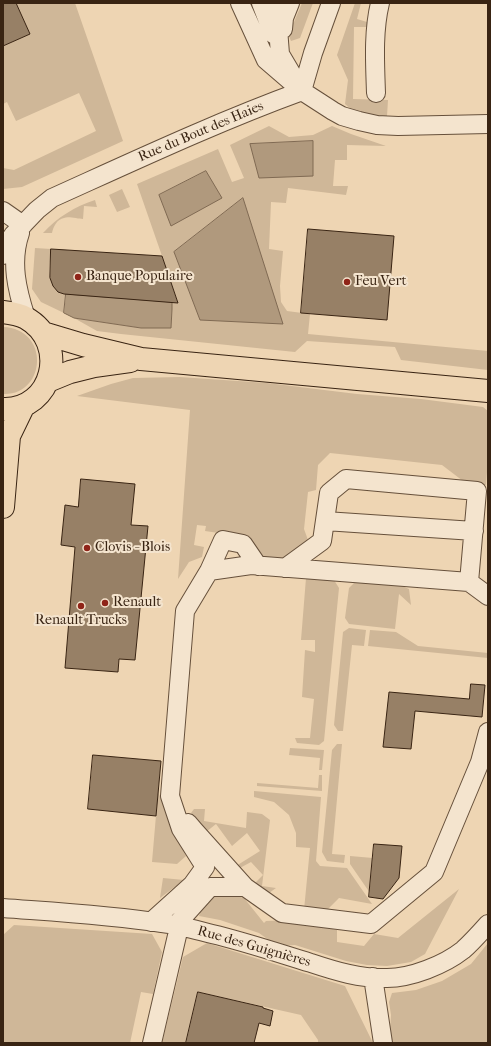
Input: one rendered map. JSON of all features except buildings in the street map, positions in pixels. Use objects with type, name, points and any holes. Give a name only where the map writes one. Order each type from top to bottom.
[{"type":"main road","points":[[3,312],[26,318],[36,324],[43,333],[50,348],[52,364],[48,381],[42,391],[34,399],[24,405],[10,410],[3,409]]},
{"type":"main road","points":[[43,333],[83,345],[141,359],[488,391]]},
{"type":"main road","points":[[48,381],[70,372],[94,366],[141,359]]},
{"type":"main road","points":[[3,507],[9,436],[24,405]]},
{"type":"street","points":[[240,3],[266,60],[302,91],[342,116],[377,125],[488,124]]},
{"type":"street","points":[[261,3],[280,54],[302,91]]},
{"type":"street","points":[[276,3],[280,54]]},
{"type":"street","points":[[280,54],[284,18],[290,3]]},
{"type":"street","points":[[302,91],[313,53],[331,3]]},
{"type":"street","points":[[376,93],[375,29],[380,3]]},
{"type":"street","name":"Rue du Bout des Haies","points":[[3,255],[13,235],[37,210],[52,198],[164,148],[267,104],[302,91]]},
{"type":"street","points":[[3,212],[23,225]]},
{"type":"street","name":"Rue du Bout des Haies","points":[[23,225],[18,238],[16,250],[16,276],[18,292],[26,318]]},
{"type":"street","points":[[285,568],[322,541],[329,493],[346,478],[477,491],[469,582]]},
{"type":"street","points":[[325,520],[474,531]]},
{"type":"street","points":[[151,922],[192,886],[205,867],[181,829],[170,796],[185,611],[209,571],[223,540],[243,544],[258,566]]},
{"type":"street","points":[[209,571],[251,565],[469,582],[488,596]]},
{"type":"street","points":[[170,796],[194,830],[245,887],[282,913],[371,924],[434,872],[480,762],[488,732]]},
{"type":"street","points":[[152,1043],[177,926],[210,887],[245,887]]},
{"type":"street","name":"Rue des Guignières","points":[[3,908],[151,922],[177,926],[214,934],[339,972],[364,977],[388,978],[410,975],[432,968],[451,958],[463,950],[488,924]]},
{"type":"street","points":[[373,977],[383,1043]]},
{"type":"shaded area","points":[[16,3],[75,3],[123,141],[22,187],[3,189],[3,168],[14,170],[96,131],[79,93],[16,121],[7,102],[3,104],[3,46],[30,34]]},
{"type":"shaded area","points":[[302,3],[313,3],[300,38],[291,41],[287,32],[294,22]]},
{"type":"shaded area","points":[[355,3],[361,3],[357,19],[367,22],[367,27],[354,27],[353,99],[388,100],[387,116],[370,116],[353,111],[345,104],[348,80],[337,55]]},
{"type":"shaded area","points":[[269,126],[289,137],[313,135],[332,126],[386,146],[347,145],[347,160],[335,160],[333,186],[348,186],[346,195],[288,188],[286,203],[271,202],[269,249],[283,251],[280,286],[281,302],[287,311],[310,314],[308,334],[488,351],[488,370],[401,360],[395,347],[307,341],[295,352],[97,331],[74,318],[141,328],[171,328],[172,302],[178,302],[137,184],[218,149],[232,182],[244,178],[230,145]]},
{"type":"shaded area","points":[[313,141],[313,176],[259,178],[250,144]]},
{"type":"shaded area","points":[[206,171],[222,198],[171,226],[159,195]]},
{"type":"shaded area","points":[[122,189],[130,207],[117,212],[109,195]]},
{"type":"shaded area","points":[[243,198],[283,324],[200,320],[174,252]]},
{"type":"shaded area","points":[[95,200],[97,207],[84,206],[83,219],[66,217],[59,220],[53,228],[52,233],[43,233],[54,222],[67,213]]},
{"type":"shaded area","points":[[35,248],[51,249],[50,276],[55,287],[59,291],[66,294],[64,313],[41,302],[32,289]]},
{"type":"shaded area","points":[[66,294],[172,302],[171,328],[141,328],[74,318],[64,313]]},
{"type":"shaded area","points":[[3,327],[19,331],[29,339],[35,350],[37,362],[35,374],[28,385],[17,392],[3,394]]},
{"type":"shaded area","points":[[180,377],[267,383],[483,407],[488,411],[488,471],[486,485],[463,481],[442,465],[330,453],[318,465],[316,490],[308,492],[304,529],[308,540],[284,560],[264,560],[246,537],[205,531],[206,526],[197,525],[194,545],[204,547],[202,557],[189,562],[178,579],[190,410],[77,396],[133,378]]},
{"type":"shaded area","points":[[306,578],[334,580],[339,588],[324,741],[319,745],[297,743],[295,738],[310,738],[314,699],[302,697],[305,650],[315,652],[315,640],[301,640]]},
{"type":"shaded area","points":[[356,581],[402,586],[409,589],[411,605],[399,594],[395,629],[349,624],[345,618],[349,588]]},
{"type":"shaded area","points":[[349,628],[366,630],[364,646],[352,645],[343,731],[338,731],[334,725],[343,632]]},
{"type":"shaded area","points":[[370,630],[396,632],[418,646],[488,653],[488,658],[368,646]]},
{"type":"shaded area","points":[[337,744],[342,744],[332,854],[345,855],[344,863],[327,861],[322,852],[332,750]]},
{"type":"shaded area","points":[[290,748],[324,750],[322,770],[319,770],[320,758],[289,755]]},
{"type":"shaded area","points":[[319,775],[322,775],[322,791],[257,786],[257,783],[318,788]]},
{"type":"shaded area","points":[[254,791],[321,797],[316,861],[320,866],[347,868],[372,904],[339,898],[325,912],[304,910],[310,848],[296,847],[296,833],[289,815],[274,802],[254,797]]},
{"type":"shaded area","points":[[158,792],[186,856],[177,864],[152,862]]},
{"type":"shaded area","points":[[194,809],[205,809],[204,821],[246,828],[247,812],[262,814],[270,820],[262,886],[276,888],[269,893],[253,885],[263,875],[251,862],[238,869],[236,866],[260,851],[247,833],[232,846],[216,824],[206,832],[191,813]]},
{"type":"shaded area","points":[[350,856],[373,858],[370,893],[350,864]]},
{"type":"shaded area","points":[[163,878],[184,880],[160,898]]},
{"type":"shaded area","points":[[459,889],[425,954],[411,962],[387,966],[367,965],[346,961],[295,945],[277,946],[259,933],[220,920],[199,916],[204,900],[213,893],[228,893],[244,898],[264,923],[266,921],[293,920],[337,930],[337,942],[364,946],[374,934],[398,938]]},
{"type":"shaded area","points":[[14,925],[152,934],[162,952],[153,994],[141,992],[130,1043],[3,1043],[3,935]]},
{"type":"shaded area","points":[[207,943],[345,986],[373,1043],[318,1043],[318,1040],[301,1015],[199,992],[186,1043],[162,1043],[183,957]]},
{"type":"shaded area","points":[[488,943],[488,1043],[393,1043],[390,1033],[391,1015],[389,1002],[392,993],[416,990],[442,981],[471,964]]},
{"type":"place","name":"Banque Populaire","points":[[78,277]]},
{"type":"place","name":"Feu Vert","points":[[347,282]]},
{"type":"place","name":"Clovis - Blois","points":[[87,548]]},
{"type":"place","name":"Renault","points":[[105,603]]},
{"type":"place","name":"Renault Trucks","points":[[81,606]]}]
